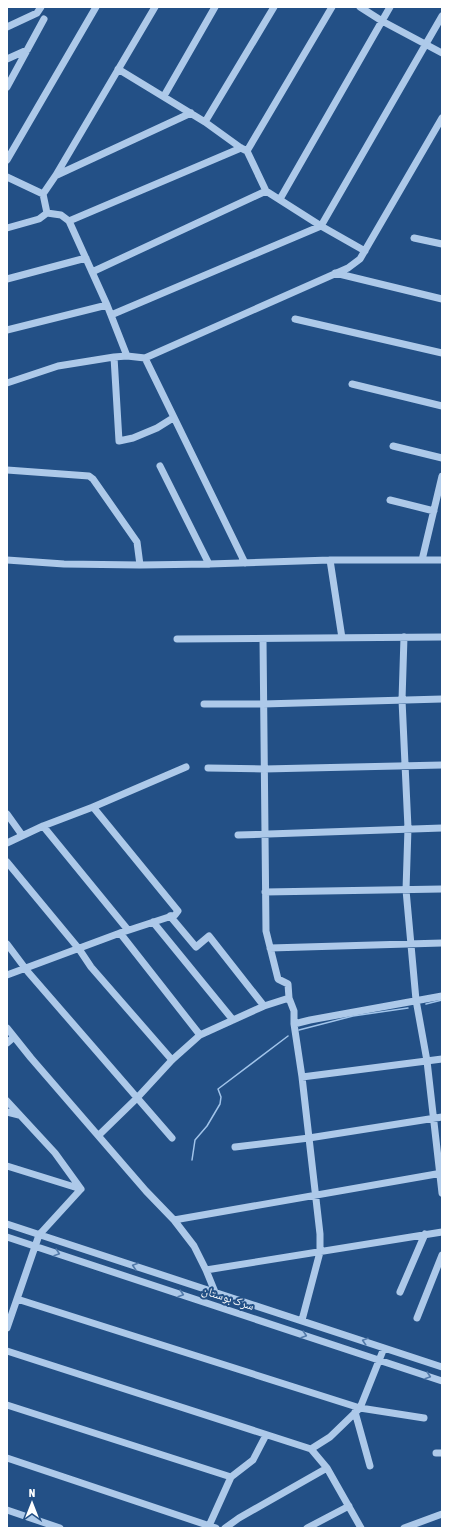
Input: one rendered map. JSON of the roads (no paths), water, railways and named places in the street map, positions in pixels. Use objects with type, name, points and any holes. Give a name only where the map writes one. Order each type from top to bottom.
[{"type":"street","points":[[7,160],[96,7]]},
{"type":"street","points":[[47,213],[43,194],[56,175],[155,7]]},
{"type":"street","points":[[164,96],[215,7]]},
{"type":"street","points":[[205,122],[274,7]]},
{"type":"street","points":[[69,221],[244,149],[332,7]]},
{"type":"street","points":[[360,7],[382,21],[442,53]]},
{"type":"street","points":[[280,199],[390,7]]},
{"type":"street","points":[[7,27],[37,13],[43,8]]},
{"type":"street","points":[[111,314],[321,226],[442,16]]},
{"type":"street","points":[[7,87],[44,19]]},
{"type":"street","points":[[7,59],[27,50]]},
{"type":"street","points":[[118,69],[191,113],[244,149],[266,191],[321,226],[365,251]]},
{"type":"street","points":[[56,175],[191,113]]},
{"type":"street","points":[[7,383],[58,366],[114,357],[127,356],[144,358],[348,268],[360,259],[442,118]]},
{"type":"street","points":[[7,176],[43,194]]},
{"type":"street","points":[[92,272],[266,191]]},
{"type":"street","points":[[7,228],[39,218],[47,213],[61,215],[69,221],[111,314],[127,356]]},
{"type":"street","points":[[414,238],[442,244]]},
{"type":"street","points":[[7,279],[86,258]]},
{"type":"street","points":[[335,273],[442,299]]},
{"type":"street","points":[[7,330],[107,305]]},
{"type":"street","points":[[295,319],[442,353]]},
{"type":"street","points":[[114,357],[119,441],[133,438],[157,428],[173,418]]},
{"type":"street","points":[[144,358],[173,418],[207,482],[245,563]]},
{"type":"street","points":[[352,384],[442,406]]},
{"type":"street","points":[[393,446],[442,458]]},
{"type":"street","points":[[160,466],[209,564]]},
{"type":"street","points":[[7,470],[90,476],[137,542],[140,565]]},
{"type":"street","points":[[422,560],[442,476]]},
{"type":"street","points":[[390,500],[434,511]]},
{"type":"street","points":[[7,560],[64,564],[140,565],[330,560],[442,560]]},
{"type":"street","points":[[330,560],[342,638]]},
{"type":"street","points":[[404,637],[402,700],[408,828],[406,890],[416,1000],[427,1061],[441,1173],[442,1193]]},
{"type":"street","points":[[177,639],[442,637]]},
{"type":"street","points":[[263,639],[266,931],[278,979],[288,984],[289,998],[294,1011],[294,1024],[302,1077],[320,1234],[320,1252],[302,1320]]},
{"type":"street","points":[[204,704],[442,700]]},
{"type":"street","points":[[208,768],[264,769],[442,765]]},
{"type":"street","points":[[7,843],[43,826],[93,807],[186,767]]},
{"type":"street","points":[[7,975],[128,930],[175,915],[178,911],[93,807]]},
{"type":"street","points":[[7,814],[22,835]]},
{"type":"street","points":[[43,826],[128,930]]},
{"type":"street","points":[[238,835],[442,828]]},
{"type":"street","points":[[7,862],[79,949],[91,967],[172,1060]]},
{"type":"street","points":[[265,892],[442,889]]},
{"type":"street","points":[[170,916],[196,946],[209,936],[264,1006]]},
{"type":"street","points":[[153,922],[233,1020]]},
{"type":"street","points":[[120,933],[200,1035]]},
{"type":"street","points":[[270,948],[442,942]]},
{"type":"street","points":[[7,944],[25,968],[172,1138]]},
{"type":"street","points":[[294,1024],[442,996]]},
{"type":"street","points":[[99,1135],[137,1098],[172,1060],[200,1035],[264,1006],[289,998]]},
{"type":"street","points":[[7,1028],[31,1058],[146,1191],[174,1220],[194,1246],[215,1292]]},
{"type":"street","points":[[7,1043],[14,1038]]},
{"type":"street","points":[[302,1077],[442,1059]]},
{"type":"street","points":[[7,1101],[55,1153],[81,1189]]},
{"type":"street","points":[[7,1112],[19,1115]]},
{"type":"street","points":[[235,1147],[308,1138],[442,1117]]},
{"type":"street","points":[[7,1166],[81,1189]]},
{"type":"street","points":[[174,1220],[441,1173]]},
{"type":"street","points":[[7,1328],[39,1234],[81,1189]]},
{"type":"street","name":"سرک بوستان","points":[[7,1224],[442,1367]]},
{"type":"street","points":[[206,1270],[442,1232]]},
{"type":"street","points":[[400,1292],[425,1234]]},
{"type":"street","name":"سرک بوستان","points":[[7,1237],[442,1381]]},
{"type":"street","points":[[417,1318],[442,1255]]},
{"type":"street","points":[[17,1299],[358,1410],[424,1418]]},
{"type":"street","points":[[311,1449],[330,1437],[358,1410],[384,1348]]},
{"type":"street","points":[[7,1351],[311,1449],[327,1468],[361,1528]]},
{"type":"street","points":[[7,1405],[231,1477]]},
{"type":"street","points":[[358,1410],[370,1466]]},
{"type":"street","points":[[7,1458],[211,1527],[231,1477],[253,1460],[266,1435]]},
{"type":"street","points":[[225,1528],[239,1518],[327,1468]]},
{"type":"street","points":[[307,1528],[349,1506]]},
{"type":"street","points":[[7,1510],[60,1528]]},
{"type":"street","points":[[404,1528],[442,1514]]},
{"type":"waterway","points":[[426,1004],[442,1000]]},
{"type":"waterway","points":[[299,1030],[353,1016],[408,1008]]},
{"type":"waterway","points":[[192,1160],[195,1140],[207,1126],[220,1104],[221,1097],[218,1089],[288,1036]]}]
